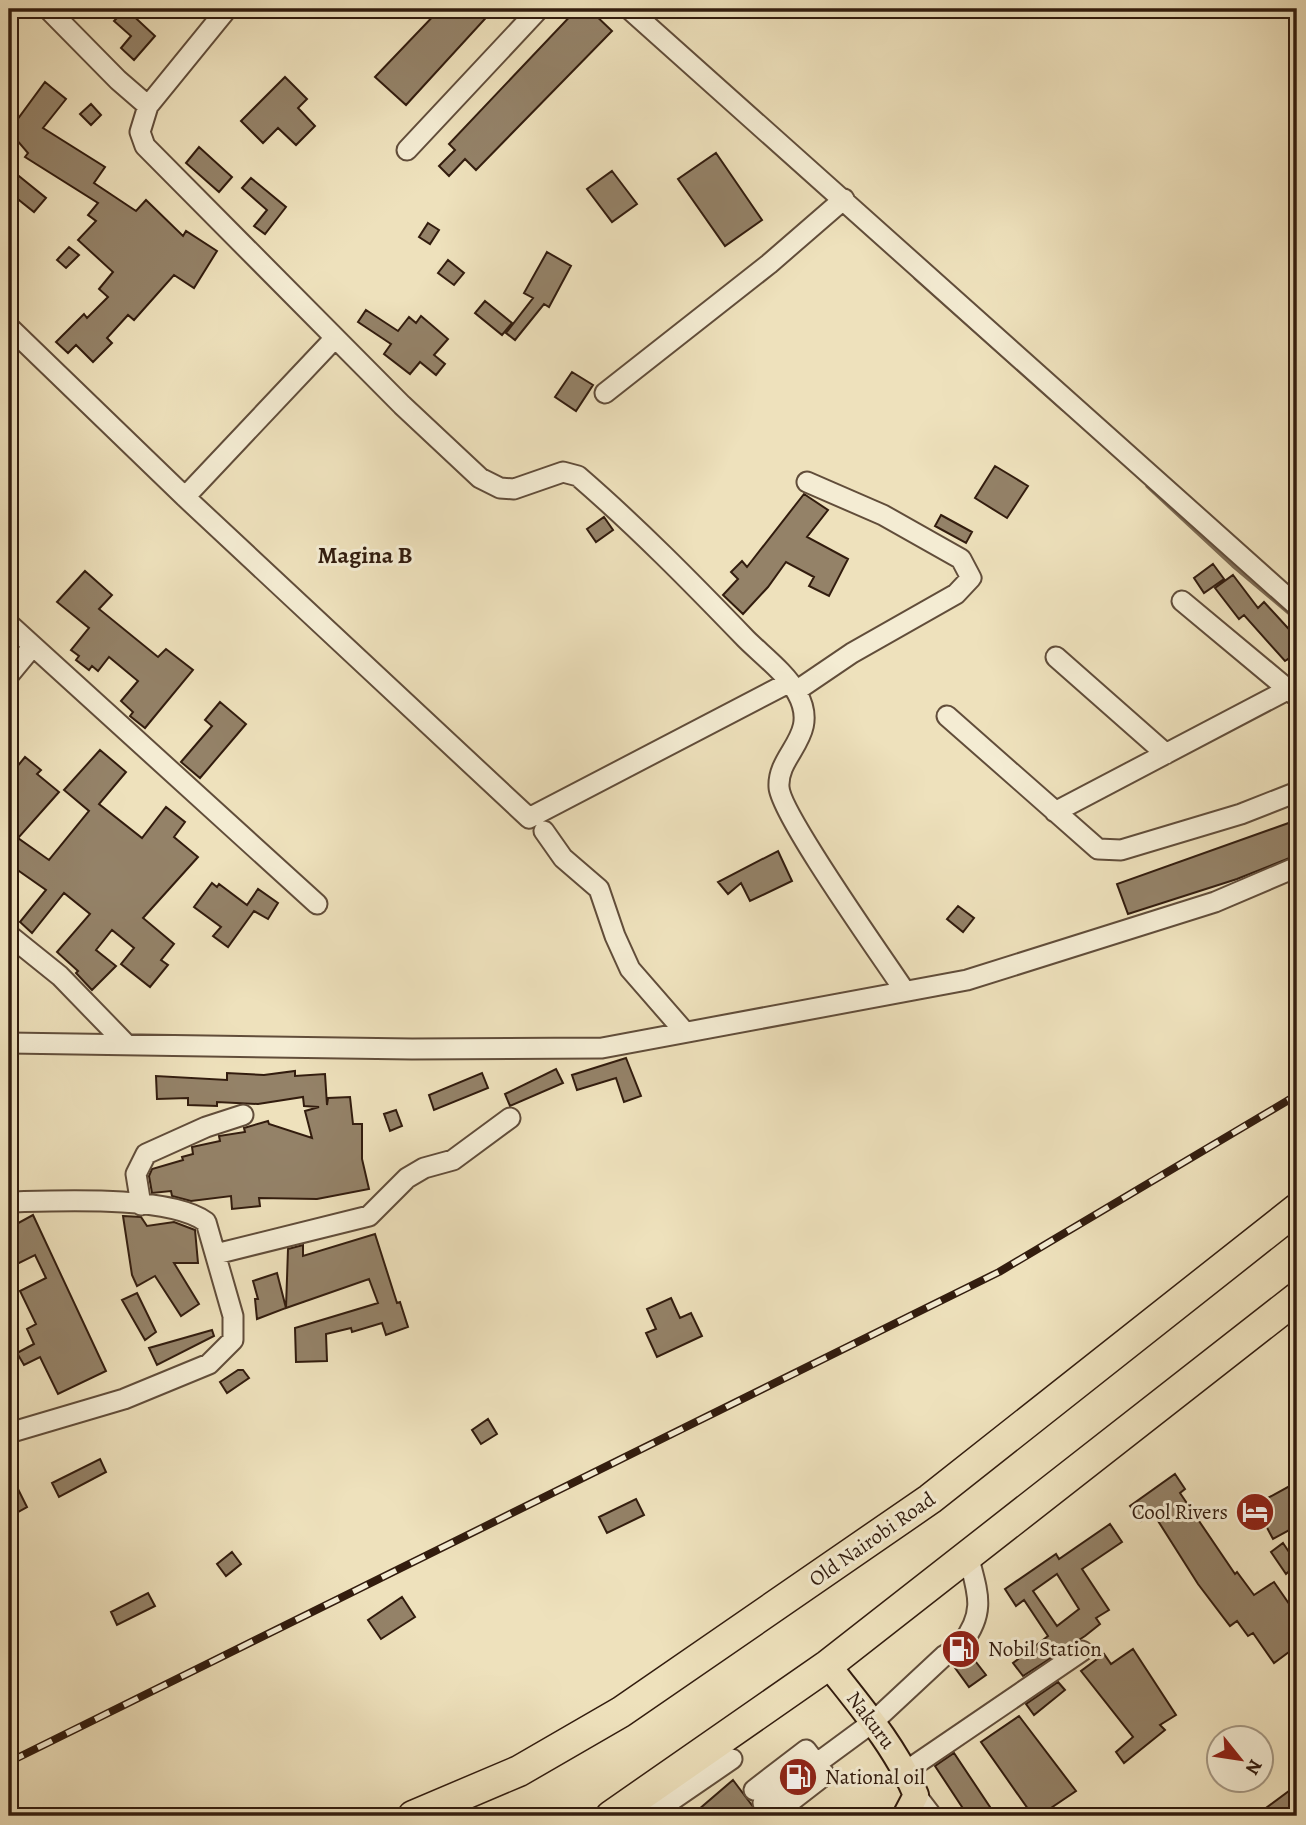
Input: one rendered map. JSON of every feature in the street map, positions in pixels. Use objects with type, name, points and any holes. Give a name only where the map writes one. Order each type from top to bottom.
[{"type":"highway","name":"Old Nairobi Road","points":[[413,1816],[519,1771],[633,1704],[930,1499],[1292,1224]]},
{"type":"highway","points":[[611,1816],[828,1665],[1297,1298]]},
{"type":"main road","name":"Nakuru","points":[[828,1665],[873,1722],[906,1771],[910,1806]]},
{"type":"street","points":[[48,9],[118,80],[148,106]]},
{"type":"street","points":[[227,9],[148,106],[140,132],[150,152],[335,338],[480,478],[500,488],[514,489],[563,472],[578,476],[717,609],[792,687],[805,712],[797,745],[782,771],[779,788],[793,819],[904,990]]},
{"type":"street","points":[[407,150],[539,9]]},
{"type":"street","points":[[629,9],[1297,607]]},
{"type":"street","points":[[605,393],[769,264],[844,199]]},
{"type":"street","points":[[9,327],[185,497],[529,818],[792,687],[956,594],[971,578],[961,559],[883,515],[807,482]]},
{"type":"street","points":[[185,497],[335,338]]},
{"type":"street","points":[[1055,812],[1292,693],[1182,601]]},
{"type":"street","points":[[9,624],[317,905]]},
{"type":"street","points":[[9,675],[33,646]]},
{"type":"street","points":[[1056,657],[1167,754]]},
{"type":"street","points":[[947,716],[1098,849],[1121,850],[1241,814],[1297,792]]},
{"type":"street","points":[[544,831],[563,858],[599,889],[630,969],[684,1031]]},
{"type":"street","points":[[9,1043],[602,1048],[646,1042],[684,1031],[796,1014],[904,990],[967,980],[1215,902],[1297,867]]},
{"type":"street","points":[[9,935],[60,976],[127,1045]]},
{"type":"street","points":[[141,1205],[136,1174],[146,1154],[206,1127],[243,1115]]},
{"type":"street","points":[[216,1254],[369,1216],[407,1178],[424,1168],[453,1160],[510,1118]]},
{"type":"street","points":[[9,1202],[141,1205],[181,1209],[200,1217],[206,1222],[233,1316],[233,1340],[209,1364],[124,1399],[9,1433]]},
{"type":"street","points":[[962,1643],[974,1628],[978,1614],[979,1598],[968,1555]]},
{"type":"street","points":[[906,1771],[1082,1651]]},
{"type":"street","points":[[816,1762],[873,1722],[945,1655]]},
{"type":"street","points":[[806,1750],[825,1775],[763,1803],[806,1750]]},
{"type":"street","points":[[649,1816],[732,1759]]},
{"type":"street","points":[[910,1806],[932,1816]]},
{"type":"building","points":[[126,9],[155,36],[134,60],[121,48],[131,36],[114,21]]},
{"type":"building","points":[[440,9],[494,9],[406,105],[375,77]]},
{"type":"building","points":[[577,9],[589,9],[612,31],[476,170],[465,159],[449,176],[439,166],[455,150],[449,144]]},
{"type":"building","points":[[285,77],[307,99],[298,108],[315,126],[296,145],[278,128],[263,143],[241,121]]},
{"type":"building","points":[[45,82],[66,99],[43,128],[105,167],[94,183],[136,211],[146,200],[183,236],[186,231],[217,251],[194,288],[174,275],[134,320],[128,315],[107,338],[112,343],[93,362],[76,345],[68,353],[56,342],[84,314],[87,318],[108,297],[99,289],[113,272],[78,240],[96,221],[88,215],[98,203],[25,157],[28,153],[9,131]]},
{"type":"building","points":[[91,104],[101,115],[91,125],[80,114]]},
{"type":"building","points":[[199,147],[232,177],[219,192],[186,163]]},
{"type":"building","points":[[716,153],[762,220],[725,246],[678,179]]},
{"type":"building","points":[[9,168],[46,198],[34,212],[9,192]]},
{"type":"building","points":[[612,171],[637,204],[612,222],[587,189]]},
{"type":"building","points":[[251,178],[286,207],[265,234],[254,226],[267,210],[242,188]]},
{"type":"building","points":[[428,223],[439,230],[430,244],[419,237]]},
{"type":"building","points":[[69,247],[79,255],[66,268],[57,260]]},
{"type":"building","points":[[547,252],[571,266],[549,307],[544,304],[515,340],[506,333],[533,298],[524,293]]},
{"type":"building","points":[[448,260],[464,273],[454,285],[438,273]]},
{"type":"building","points":[[485,301],[512,323],[502,335],[475,313]]},
{"type":"building","points":[[366,310],[398,331],[409,317],[416,323],[421,316],[448,339],[434,355],[445,364],[436,375],[420,362],[410,374],[384,354],[391,344],[358,322]]},
{"type":"building","points":[[572,372],[593,385],[576,411],[555,397]]},
{"type":"building","points":[[995,466],[1028,486],[1007,518],[975,498]]},
{"type":"building","points":[[804,494],[828,510],[807,537],[848,559],[829,596],[809,586],[814,577],[786,562],[743,614],[723,595],[738,579],[731,572],[742,561],[747,567]]},
{"type":"building","points":[[941,515],[972,532],[966,543],[935,526]]},
{"type":"building","points":[[604,517],[613,530],[596,542],[587,529]]},
{"type":"building","points":[[1213,564],[1224,579],[1204,593],[1194,578]]},
{"type":"building","points":[[85,571],[112,595],[99,609],[158,657],[166,649],[193,670],[145,728],[130,716],[133,712],[121,701],[138,681],[109,657],[98,671],[92,666],[89,670],[76,660],[79,656],[71,650],[89,628],[57,602]]},
{"type":"building","points":[[1233,575],[1258,608],[1264,602],[1297,638],[1297,673],[1288,659],[1285,661],[1244,615],[1239,619],[1215,588]]},
{"type":"building","points":[[220,702],[246,724],[200,778],[181,762],[212,726],[205,720]]},
{"type":"building","points":[[100,750],[126,772],[99,804],[142,838],[166,807],[185,822],[174,837],[198,857],[143,918],[174,944],[161,960],[168,965],[150,987],[121,964],[134,948],[112,930],[96,950],[116,966],[92,990],[76,973],[78,971],[57,952],[90,914],[64,893],[32,933],[20,922],[46,890],[9,864],[9,762],[16,768],[25,757],[41,770],[37,774],[59,792],[18,838],[49,860],[89,811],[64,790]]},
{"type":"building","points":[[1297,820],[1297,855],[1237,879],[1128,914],[1117,884]]},
{"type":"building","points":[[778,851],[792,881],[750,901],[741,883],[728,894],[718,882]]},
{"type":"building","points":[[212,883],[217,887],[219,884],[247,905],[258,889],[278,903],[268,919],[254,911],[228,947],[213,936],[221,927],[194,907]]},
{"type":"building","points":[[958,906],[974,918],[963,932],[947,919]]},
{"type":"building","points":[[626,1058],[641,1096],[624,1102],[616,1078],[577,1090],[572,1075]]},
{"type":"building","points":[[556,1069],[563,1083],[510,1106],[505,1094]]},
{"type":"building","points":[[295,1071],[295,1076],[325,1074],[327,1105],[328,1098],[350,1097],[353,1124],[362,1124],[362,1159],[369,1189],[317,1199],[259,1198],[260,1206],[232,1209],[231,1196],[191,1201],[172,1196],[171,1191],[152,1193],[149,1176],[152,1169],[183,1160],[182,1157],[193,1154],[192,1147],[220,1141],[219,1136],[245,1132],[244,1128],[268,1121],[269,1124],[312,1138],[305,1111],[319,1107],[304,1106],[303,1097],[258,1104],[217,1102],[217,1106],[188,1105],[188,1098],[157,1099],[156,1076],[227,1080],[227,1073],[264,1075]]},
{"type":"building","points":[[482,1073],[488,1088],[434,1110],[429,1095]]},
{"type":"building","points":[[396,1110],[402,1126],[390,1131],[384,1114]]},
{"type":"building","points":[[33,1215],[106,1371],[58,1394],[40,1357],[24,1365],[17,1353],[34,1344],[27,1329],[36,1324],[20,1291],[46,1278],[35,1255],[9,1268],[9,1228]]},
{"type":"building","points":[[123,1216],[141,1217],[147,1226],[174,1222],[195,1230],[198,1263],[174,1263],[199,1304],[181,1316],[155,1276],[137,1286],[132,1275]]},
{"type":"building","points":[[375,1234],[397,1303],[400,1302],[408,1327],[386,1335],[382,1323],[352,1332],[351,1328],[326,1334],[327,1361],[296,1362],[295,1328],[378,1303],[369,1279],[286,1308],[288,1249],[303,1245],[303,1256]]},
{"type":"building","points":[[277,1273],[286,1308],[257,1319],[255,1299],[258,1299],[253,1281]]},
{"type":"building","points":[[137,1293],[156,1332],[145,1340],[122,1300]]},
{"type":"building","points":[[671,1298],[680,1318],[691,1313],[702,1336],[657,1357],[646,1333],[656,1329],[647,1309]]},
{"type":"building","points":[[212,1330],[214,1336],[157,1365],[149,1348]]},
{"type":"building","points":[[238,1370],[243,1370],[249,1378],[227,1393],[220,1382]]},
{"type":"building","points":[[488,1419],[497,1434],[481,1444],[472,1430]]},
{"type":"building","points":[[100,1459],[106,1472],[59,1497],[52,1483]]},
{"type":"building","points":[[9,1471],[27,1507],[9,1517]]},
{"type":"building","points":[[1175,1474],[1185,1489],[1180,1493],[1235,1574],[1237,1572],[1254,1595],[1274,1582],[1292,1608],[1297,1604],[1297,1646],[1274,1663],[1253,1633],[1248,1636],[1237,1621],[1230,1626],[1198,1584],[1153,1513],[1141,1521],[1130,1506]]},
{"type":"building","points":[[1297,1482],[1297,1526],[1273,1539],[1255,1505]]},
{"type":"building","points":[[636,1499],[644,1515],[607,1533],[599,1517]]},
{"type":"building","points":[[1110,1524],[1122,1542],[1082,1569],[1109,1610],[1096,1618],[1100,1624],[1023,1676],[1013,1663],[1048,1636],[1024,1600],[1016,1606],[1005,1589],[1056,1554],[1059,1559]],"holes":[[[1057,1574],[1079,1609],[1057,1626],[1033,1591]]]},
{"type":"building","points":[[1283,1543],[1297,1564],[1286,1574],[1271,1552]]},
{"type":"building","points":[[232,1552],[241,1564],[226,1576],[217,1564]]},
{"type":"building","points":[[148,1593],[155,1606],[117,1625],[111,1612]]},
{"type":"building","points":[[402,1597],[415,1617],[381,1639],[368,1620]]},
{"type":"building","points":[[1133,1649],[1176,1715],[1160,1725],[1165,1730],[1124,1763],[1116,1752],[1133,1737],[1081,1671],[1104,1654],[1111,1664]]},
{"type":"building","points":[[969,1653],[986,1675],[969,1687],[953,1665],[957,1654]]},
{"type":"building","points":[[1058,1682],[1065,1690],[1034,1715],[1026,1704]]},
{"type":"building","points":[[1019,1716],[1076,1791],[1039,1816],[1033,1816],[981,1742]]},
{"type":"building","points":[[954,1753],[996,1816],[968,1816],[935,1766]]},
{"type":"building","points":[[733,1780],[760,1816],[691,1816]]},
{"type":"building","points":[[1297,1785],[1297,1816],[1255,1816]]},
{"type":"waterway","points":[[916,278],[1063,409]]},
{"type":"waterway","points":[[1148,486],[1233,565],[1297,619]]},
{"type":"railway","points":[[9,1762],[999,1272],[1297,1095]]},
{"type":"place","name":"Cool Rivers","points":[[1255,1512]]},
{"type":"place","name":"Nobil Station","points":[[961,1649]]},
{"type":"place","name":"National oil","points":[[798,1777]]},
{"type":"district","name":"Magina B","points":[[365,555]]}]
